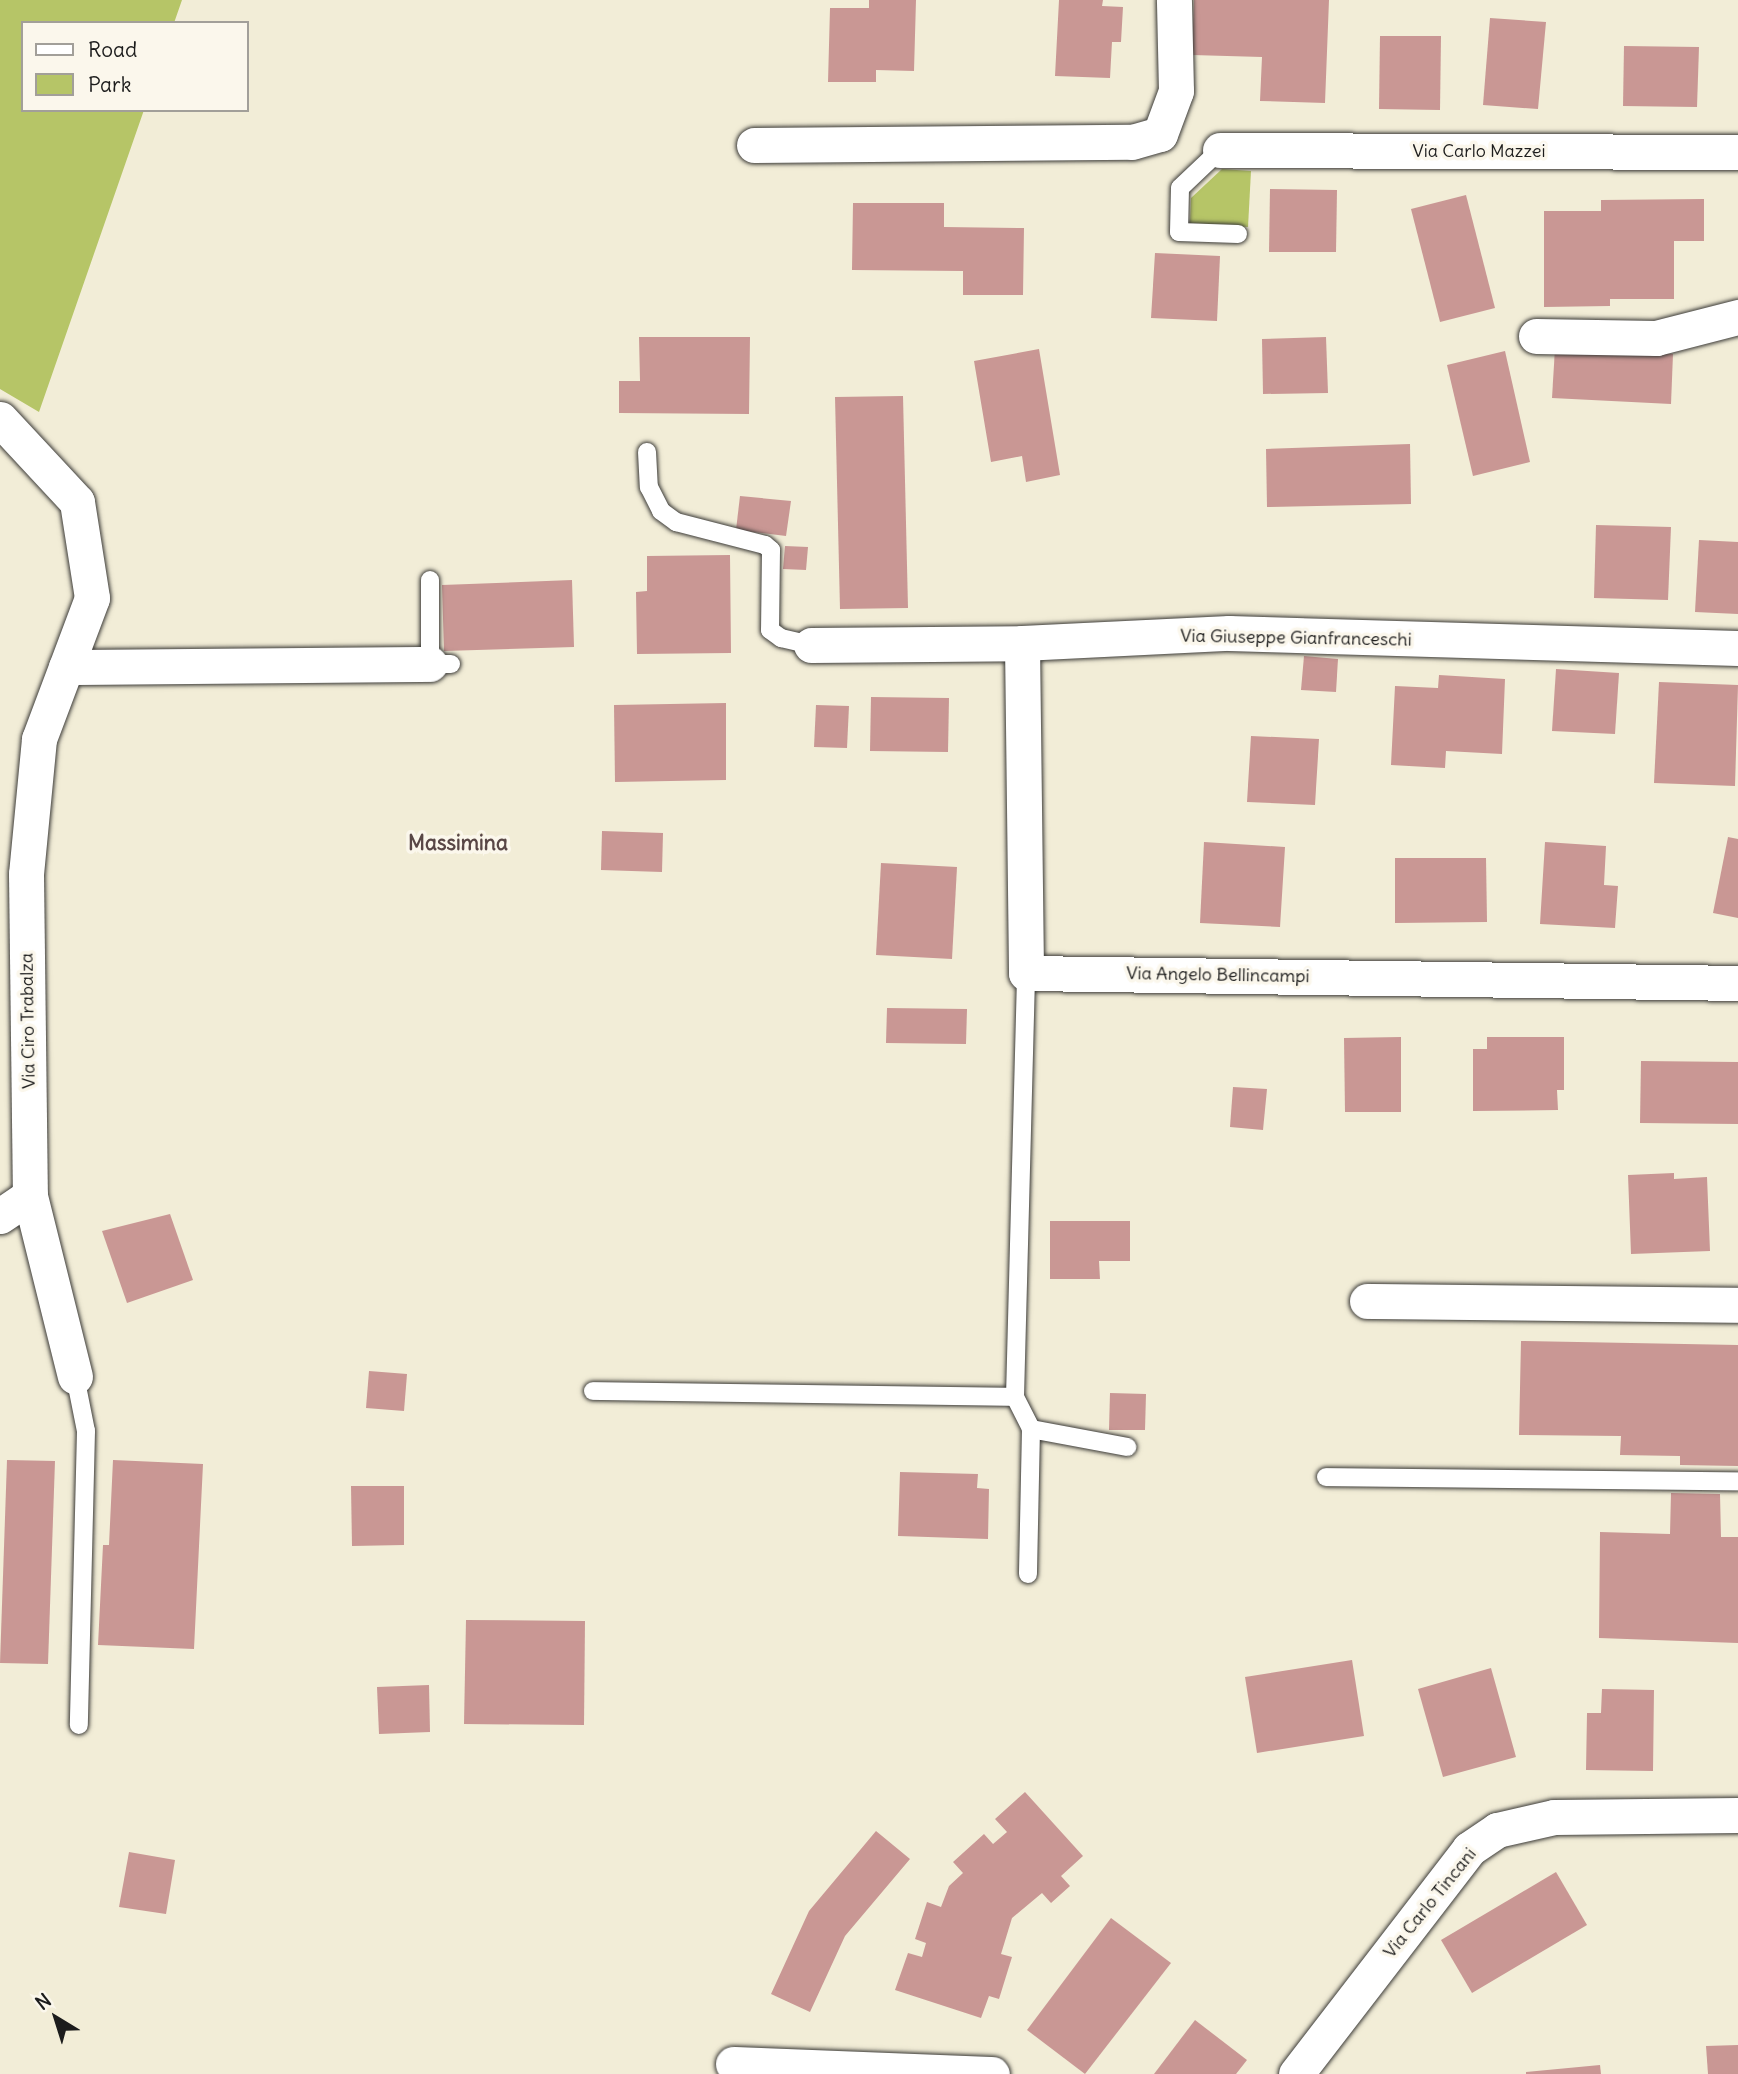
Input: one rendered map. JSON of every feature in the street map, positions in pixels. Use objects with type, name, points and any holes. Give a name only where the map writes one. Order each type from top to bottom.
[{"type":"street","points":[[754,145],[1132,142],[1160,134],[1176,91],[1174,0]]},
{"type":"street","name":"Via Carlo Mazzei","points":[[1220,150],[1738,152]]},
{"type":"street","points":[[1536,336],[1656,338],[1738,317]]},
{"type":"street","name":"Via Ciro Trabalza","points":[[3,429],[77,502],[92,598],[39,739],[26,874],[30,1196],[75,1376]]},
{"type":"street","name":"Via Giuseppe Gianfranceschi","points":[[811,645],[1022,643],[1229,634],[1738,648]]},
{"type":"street","points":[[1022,643],[1027,972]]},
{"type":"street","points":[[66,667],[440,664]]},
{"type":"street","name":"Via Angelo Bellincampi","points":[[1027,972],[1738,983]]},
{"type":"street","points":[[0,1216],[30,1196]]},
{"type":"street","points":[[1367,1301],[1738,1305]]},
{"type":"street","name":"Via Carlo Tincani","points":[[1296,2074],[1469,1849],[1497,1830],[1554,1817],[1738,1815]]},
{"type":"street","points":[[733,2064],[992,2074]]},
{"type":"lane","points":[[1220,150],[1180,188],[1179,232],[1238,234]]},
{"type":"lane","points":[[647,452],[649,487],[661,511],[676,522],[771,550],[770,630],[781,638],[811,645]]},
{"type":"lane","points":[[430,580],[440,664]]},
{"type":"lane","points":[[1027,972],[1015,1397],[1031,1429],[1028,1574]]},
{"type":"lane","points":[[75,1376],[86,1431],[79,1725]]},
{"type":"lane","points":[[593,1391],[1015,1397]]},
{"type":"lane","points":[[1031,1429],[1127,1447]]},
{"type":"lane","points":[[1326,1477],[1738,1481]]},
{"type":"green space","points":[[0,0],[182,0],[175,21],[21,21],[21,112],[143,112],[39,412],[0,389]]},
{"type":"green space","points":[[1222,169],[1251,171],[1248,227],[1190,223],[1191,198]]},
{"type":"building","points":[[869,0],[916,0],[914,71],[876,70],[876,82],[828,82],[830,8],[869,8]]},
{"type":"building","points":[[1059,0],[1103,0],[1102,6],[1123,7],[1121,42],[1112,42],[1110,78],[1055,76]]},
{"type":"building","points":[[1194,0],[1329,0],[1325,103],[1260,101],[1262,57],[1192,55]]},
{"type":"building","points":[[1490,18],[1546,22],[1538,109],[1483,105]]},
{"type":"building","points":[[1380,36],[1441,36],[1440,110],[1379,109]]},
{"type":"building","points":[[1624,46],[1699,47],[1697,107],[1623,106]]},
{"type":"building","points":[[1270,189],[1337,190],[1336,252],[1269,252]]},
{"type":"building","points":[[1466,195],[1495,308],[1440,322],[1411,209]]},
{"type":"building","points":[[1704,199],[1704,241],[1674,241],[1674,299],[1610,299],[1610,306],[1544,307],[1544,211],[1601,211],[1601,200]]},
{"type":"building","points":[[853,203],[944,203],[944,227],[1024,228],[1023,295],[963,295],[963,271],[852,270]]},
{"type":"building","points":[[1155,253],[1220,256],[1217,321],[1151,318]]},
{"type":"building","points":[[639,337],[750,337],[749,414],[619,413],[619,381],[640,381]]},
{"type":"building","points":[[1326,337],[1328,393],[1263,394],[1262,339]]},
{"type":"building","points":[[1555,348],[1673,354],[1671,404],[1552,398]]},
{"type":"building","points":[[1039,349],[1060,475],[1026,482],[1022,456],[991,462],[974,361]]},
{"type":"building","points":[[1505,351],[1530,462],[1473,476],[1447,365]]},
{"type":"building","points":[[903,396],[908,608],[840,609],[835,397]]},
{"type":"building","points":[[1410,444],[1411,504],[1267,507],[1266,449]]},
{"type":"building","points":[[740,496],[791,501],[786,536],[736,530]]},
{"type":"building","points":[[1596,525],[1671,527],[1668,600],[1594,598]]},
{"type":"building","points":[[1699,540],[1738,542],[1738,614],[1695,612]]},
{"type":"building","points":[[785,546],[808,547],[806,570],[783,569]]},
{"type":"building","points":[[730,555],[731,653],[637,654],[636,592],[647,591],[647,556]]},
{"type":"building","points":[[572,580],[574,647],[444,651],[442,585]]},
{"type":"building","points":[[1304,656],[1338,659],[1336,692],[1301,690]]},
{"type":"building","points":[[1556,669],[1619,673],[1615,734],[1552,731]]},
{"type":"building","points":[[1439,675],[1505,679],[1502,754],[1446,751],[1445,768],[1391,765],[1395,686],[1438,688]]},
{"type":"building","points":[[1659,682],[1738,685],[1735,786],[1654,783]]},
{"type":"building","points":[[871,697],[949,698],[948,752],[870,751]]},
{"type":"building","points":[[726,703],[726,780],[615,782],[614,705]]},
{"type":"building","points":[[816,705],[849,706],[847,748],[814,747]]},
{"type":"building","points":[[1251,736],[1319,739],[1315,805],[1247,802]]},
{"type":"building","points":[[602,831],[663,833],[662,872],[601,870]]},
{"type":"building","points":[[1728,837],[1738,839],[1738,918],[1713,913]]},
{"type":"building","points":[[1204,842],[1285,847],[1280,927],[1200,923]]},
{"type":"building","points":[[1545,842],[1606,846],[1604,885],[1618,886],[1615,928],[1540,924]]},
{"type":"building","points":[[1395,858],[1486,858],[1487,922],[1395,923]]},
{"type":"building","points":[[881,863],[957,867],[952,959],[876,955]]},
{"type":"building","points":[[887,1008],[967,1009],[966,1044],[886,1043]]},
{"type":"building","points":[[1401,1037],[1401,1112],[1345,1112],[1344,1038]]},
{"type":"building","points":[[1487,1037],[1564,1037],[1564,1090],[1557,1090],[1558,1110],[1473,1111],[1473,1049],[1487,1049]]},
{"type":"building","points":[[1641,1061],[1738,1062],[1738,1124],[1640,1123]]},
{"type":"building","points":[[1233,1087],[1267,1089],[1263,1130],[1230,1127]]},
{"type":"building","points":[[1674,1173],[1674,1179],[1707,1177],[1710,1251],[1631,1254],[1628,1175]]},
{"type":"building","points":[[170,1214],[193,1280],[127,1303],[102,1231]]},
{"type":"building","points":[[1050,1221],[1130,1221],[1130,1261],[1099,1261],[1100,1279],[1050,1279]]},
{"type":"building","points":[[1521,1341],[1738,1345],[1738,1466],[1680,1465],[1680,1456],[1620,1455],[1621,1436],[1519,1435]]},
{"type":"building","points":[[369,1371],[407,1374],[404,1411],[366,1408]]},
{"type":"building","points":[[1110,1393],[1146,1394],[1145,1430],[1109,1430]]},
{"type":"building","points":[[7,1460],[55,1461],[48,1664],[0,1663]]},
{"type":"building","points":[[113,1460],[203,1464],[194,1649],[98,1645],[103,1545],[109,1545]]},
{"type":"building","points":[[900,1472],[978,1474],[977,1488],[989,1489],[988,1539],[898,1536]]},
{"type":"building","points":[[351,1486],[404,1486],[404,1545],[352,1546]]},
{"type":"building","points":[[1671,1493],[1720,1494],[1721,1537],[1738,1537],[1738,1643],[1599,1638],[1600,1532],[1670,1534]]},
{"type":"building","points":[[466,1620],[585,1621],[584,1725],[464,1724]]},
{"type":"building","points":[[1352,1660],[1364,1736],[1257,1753],[1245,1677]]},
{"type":"building","points":[[1491,1668],[1516,1757],[1443,1777],[1418,1689]]},
{"type":"building","points":[[429,1685],[430,1732],[379,1734],[377,1687]]},
{"type":"building","points":[[1602,1689],[1654,1690],[1653,1771],[1586,1770],[1587,1713],[1601,1713]]},
{"type":"building","points":[[1025,1792],[1083,1856],[1061,1876],[1070,1886],[1051,1903],[1042,1893],[1012,1918],[1001,1954],[1012,1957],[999,1999],[989,1996],[981,2018],[895,1990],[908,1953],[922,1957],[926,1943],[915,1939],[927,1902],[941,1907],[949,1886],[963,1873],[953,1862],[984,1834],[993,1844],[1007,1832],[995,1819]]},
{"type":"building","points":[[876,1831],[910,1859],[845,1936],[810,2012],[771,1994],[809,1911]]},
{"type":"building","points":[[129,1852],[175,1860],[166,1914],[119,1907]]},
{"type":"building","points":[[1556,1872],[1587,1925],[1472,1993],[1441,1940]]},
{"type":"building","points":[[1111,1918],[1171,1963],[1085,2074],[1027,2030]]},
{"type":"building","points":[[1195,2020],[1247,2060],[1236,2074],[1154,2074]]},
{"type":"building","points":[[1738,2045],[1738,2074],[1708,2074],[1706,2046]]},
{"type":"building","points":[[1600,2065],[1601,2074],[1526,2074],[1526,2072]]},
{"type":"district","name":"Massimina","points":[[458,843]]}]
